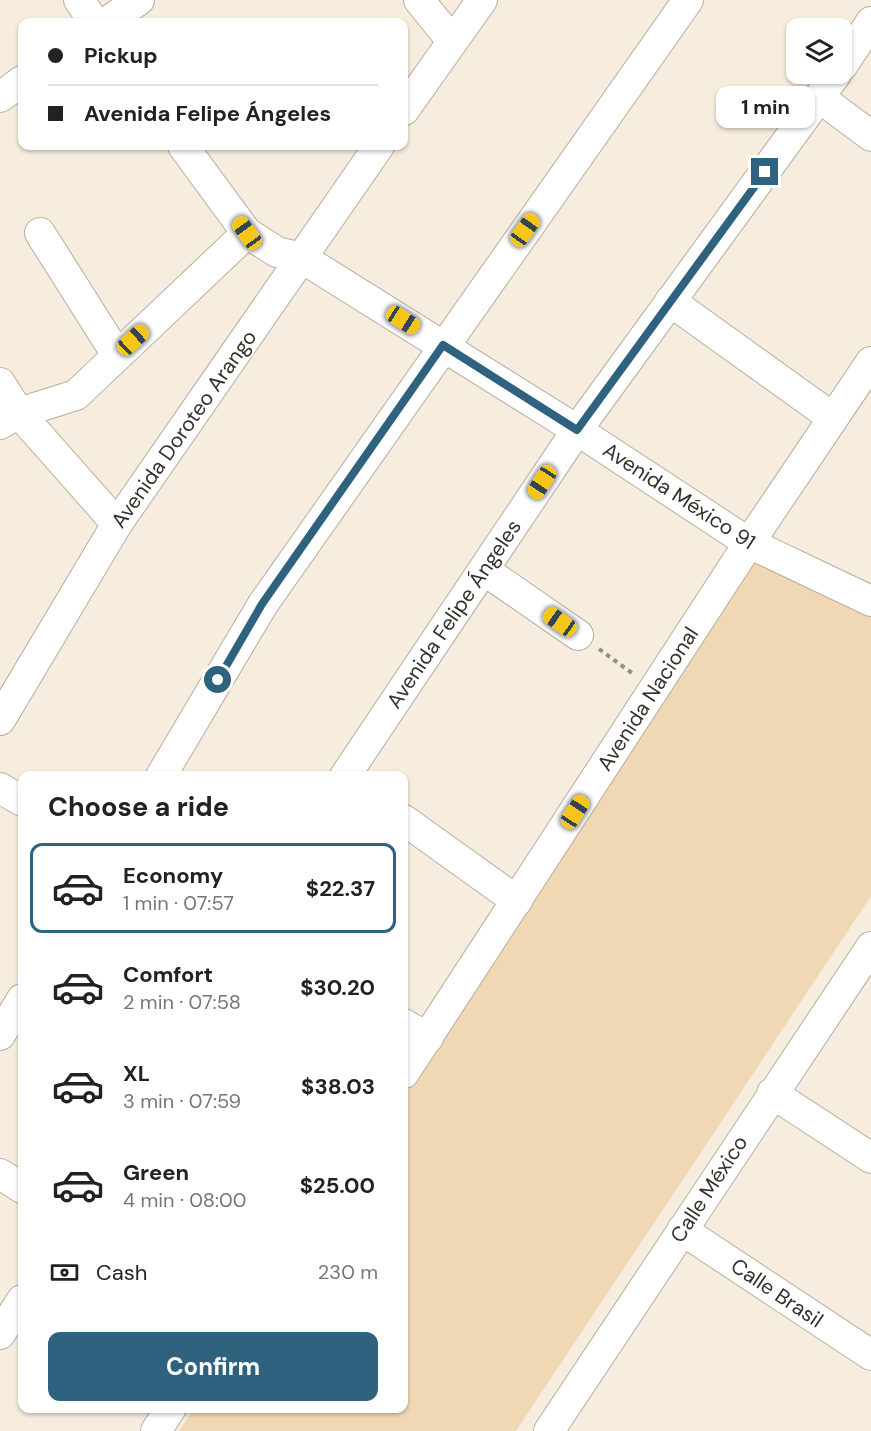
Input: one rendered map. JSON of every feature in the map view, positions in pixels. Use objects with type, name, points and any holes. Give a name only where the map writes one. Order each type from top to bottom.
[{"type":"street","points":[[79,0],[91,18]]},
{"type":"street","points":[[113,18],[139,0]]},
{"type":"street","points":[[419,0],[452,41]]},
{"type":"street","points":[[408,105],[482,0]]},
{"type":"street","points":[[164,771],[262,604],[688,0]]},
{"type":"street","points":[[852,51],[871,22]]},
{"type":"street","points":[[0,97],[18,84]]},
{"type":"street","name":"Avenida Felipe Ángeles","points":[[348,771],[577,430],[829,84]]},
{"type":"street","points":[[820,98],[871,135]]},
{"type":"street","name":"Avenida México 91","points":[[186,150],[247,233],[277,252],[302,258],[443,345],[749,543],[871,602]]},
{"type":"street","name":"Avenida Doroteo Arango","points":[[0,720],[117,524],[376,150]]},
{"type":"street","points":[[40,233],[117,355]]},
{"type":"street","points":[[10,419],[76,396],[247,233]]},
{"type":"street","points":[[670,301],[833,418]]},
{"type":"street","name":"Avenida Nacional","points":[[408,1059],[416,1031],[517,901],[749,543],[871,362]]},
{"type":"street","points":[[0,383],[10,419],[117,524]]},
{"type":"street","points":[[484,570],[578,635]]},
{"type":"street","points":[[0,788],[18,799]]},
{"type":"street","points":[[408,823],[517,901]]},
{"type":"street","name":"Calle México","points":[[552,1430],[772,1093],[869,956]]},
{"type":"street","points":[[0,1035],[18,1006]]},
{"type":"street","points":[[772,1093],[871,1158]]},
{"type":"street","points":[[0,1174],[18,1185]]},
{"type":"street","name":"Calle Brasil","points":[[682,1230],[871,1355]]},
{"type":"street","points":[[0,1334],[18,1306]]},
{"type":"street","points":[[156,1431],[168,1413]]},
{"type":"path","points":[[578,635],[655,689]]},
{"type":"shaded area","points":[[754,557],[871,614],[871,896],[516,1431],[179,1431],[191,1413],[408,1413],[408,1084]]},
{"type":"route","points":[[218,680],[262,604],[443,345],[577,430],[765,172]]}]
